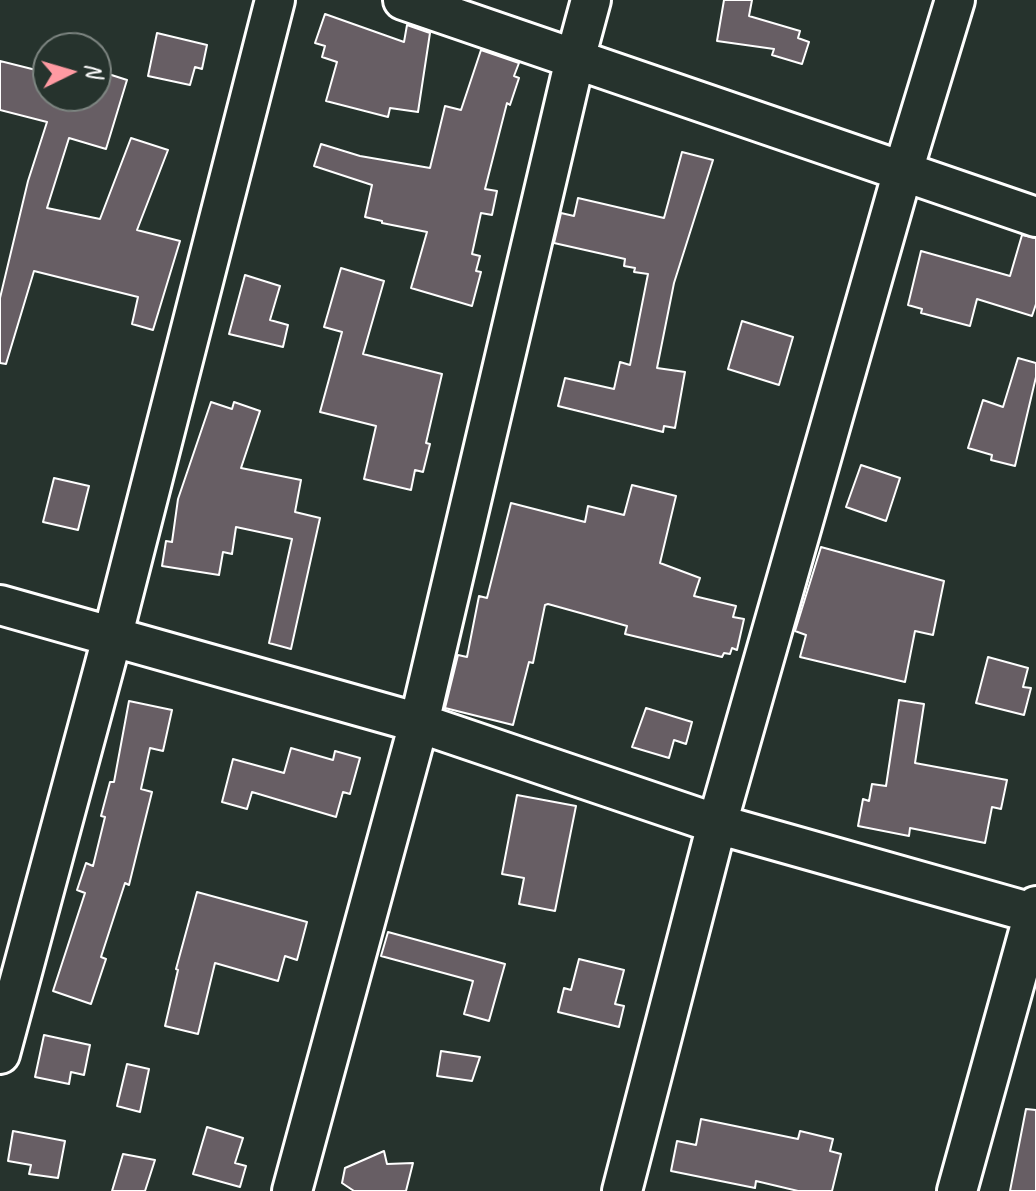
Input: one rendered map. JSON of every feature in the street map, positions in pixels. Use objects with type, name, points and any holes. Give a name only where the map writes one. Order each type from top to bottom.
[{"type":"street","points":[[0,1054],[112,638],[275,0]]},
{"type":"street","points":[[403,0],[1036,217]]},
{"type":"street","points":[[292,1191],[419,723],[591,0]]},
{"type":"street","points":[[622,1191],[717,824],[903,171],[955,0]]},
{"type":"street","points":[[0,605],[419,723],[717,824],[1035,911],[957,1191]]},
{"type":"building","points":[[724,0],[752,0],[749,16],[800,31],[798,38],[809,42],[802,64],[772,55],[774,49],[717,41]]},
{"type":"building","points":[[325,14],[404,42],[407,25],[430,33],[418,112],[390,108],[388,117],[326,101],[337,62],[322,57],[325,46],[315,43]]},
{"type":"building","points":[[157,33],[207,45],[202,69],[195,67],[190,85],[148,76]]},
{"type":"building","points":[[481,50],[519,63],[514,76],[519,78],[510,105],[507,103],[485,189],[497,191],[492,215],[481,213],[472,254],[480,256],[476,271],[481,272],[472,306],[411,288],[427,232],[365,217],[372,185],[314,166],[321,144],[360,156],[430,168],[445,106],[461,110]]},
{"type":"building","points":[[0,61],[32,69],[32,112],[112,112],[112,75],[127,80],[106,149],[69,138],[47,208],[100,219],[131,138],[168,150],[137,230],[180,241],[153,330],[132,324],[138,297],[34,271],[6,364],[0,363],[0,298],[28,181],[47,122],[0,110]]},
{"type":"building","points":[[682,152],[713,160],[674,283],[657,368],[685,372],[675,428],[664,426],[663,432],[558,406],[565,378],[614,389],[620,362],[630,365],[648,274],[634,272],[635,268],[624,266],[625,259],[554,243],[561,213],[574,216],[578,198],[664,218]]},
{"type":"building","points":[[1022,235],[1036,238],[1036,304],[1032,316],[977,299],[970,326],[921,313],[922,309],[908,305],[921,251],[1010,276]]},
{"type":"building","points":[[341,268],[384,281],[363,354],[442,374],[426,443],[430,444],[423,472],[415,470],[411,490],[364,479],[376,426],[320,412],[342,332],[324,327]]},
{"type":"building","points":[[245,275],[280,286],[270,320],[288,325],[283,347],[229,334]]},
{"type":"building","points":[[742,321],[793,337],[779,385],[728,369]]},
{"type":"building","points":[[1018,358],[1036,363],[1036,377],[1015,466],[991,460],[992,455],[968,448],[983,400],[1003,407]]},
{"type":"building","points":[[211,402],[232,409],[234,402],[260,411],[241,468],[301,480],[295,512],[320,518],[291,649],[269,643],[292,539],[236,527],[232,554],[223,552],[219,575],[162,566],[166,541],[172,542],[178,499]]},
{"type":"building","points":[[861,465],[900,478],[886,521],[846,507]]},
{"type":"building","points":[[54,478],[89,486],[78,530],[43,522]]},
{"type":"building","points":[[632,485],[676,496],[660,563],[700,578],[694,596],[736,606],[733,617],[744,619],[737,650],[732,648],[730,654],[724,653],[722,657],[625,634],[627,626],[548,604],[545,605],[533,663],[529,662],[513,725],[445,708],[458,655],[467,657],[479,596],[487,598],[511,503],[585,522],[588,506],[624,515]]},
{"type":"building","points":[[821,547],[944,581],[933,635],[915,631],[905,682],[800,657],[806,635],[795,631]]},
{"type":"building","points":[[988,657],[1028,668],[1023,687],[1031,688],[1024,715],[976,703]]},
{"type":"building","points":[[899,700],[924,704],[915,763],[1007,780],[1001,809],[992,807],[985,843],[910,828],[909,836],[858,826],[863,799],[869,801],[872,784],[886,786]]},
{"type":"building","points":[[129,701],[172,710],[163,751],[150,748],[141,789],[152,792],[129,885],[125,883],[101,957],[106,959],[91,1004],[53,991],[85,893],[77,890],[86,863],[93,866],[105,817],[101,816],[110,782],[114,782]]},
{"type":"building","points":[[646,708],[692,722],[686,744],[674,740],[669,758],[632,747]]},
{"type":"building","points":[[291,748],[333,760],[335,751],[360,758],[350,794],[343,792],[336,817],[252,792],[247,809],[222,802],[233,759],[284,773]]},
{"type":"building","points":[[517,795],[576,806],[555,911],[519,904],[524,878],[502,874]]},
{"type":"building","points":[[197,892],[307,922],[297,960],[285,956],[278,981],[215,963],[198,1034],[165,1026],[176,969]]},
{"type":"building","points":[[388,932],[505,964],[489,1021],[464,1014],[473,981],[381,956]]},
{"type":"building","points":[[579,959],[624,970],[615,1004],[624,1006],[619,1027],[558,1012],[564,988],[571,990]]},
{"type":"building","points":[[44,1035],[90,1045],[84,1075],[71,1072],[69,1084],[35,1077]]},
{"type":"building","points":[[441,1051],[480,1057],[472,1081],[437,1076]]},
{"type":"building","points":[[127,1064],[149,1069],[140,1112],[117,1106]]},
{"type":"building","points":[[1026,1109],[1036,1110],[1036,1191],[1010,1191]]},
{"type":"building","points":[[701,1119],[798,1139],[800,1131],[833,1139],[830,1151],[841,1154],[832,1191],[798,1191],[756,1181],[755,1188],[671,1171],[677,1141],[696,1145]]},
{"type":"building","points":[[207,1127],[243,1138],[235,1163],[246,1166],[240,1187],[193,1174]]},
{"type":"building","points":[[13,1131],[65,1141],[58,1178],[29,1174],[31,1165],[8,1161]]},
{"type":"building","points":[[384,1151],[387,1164],[413,1163],[406,1191],[354,1191],[342,1183],[345,1168]]},
{"type":"building","points":[[123,1154],[155,1160],[145,1191],[112,1191]]}]
